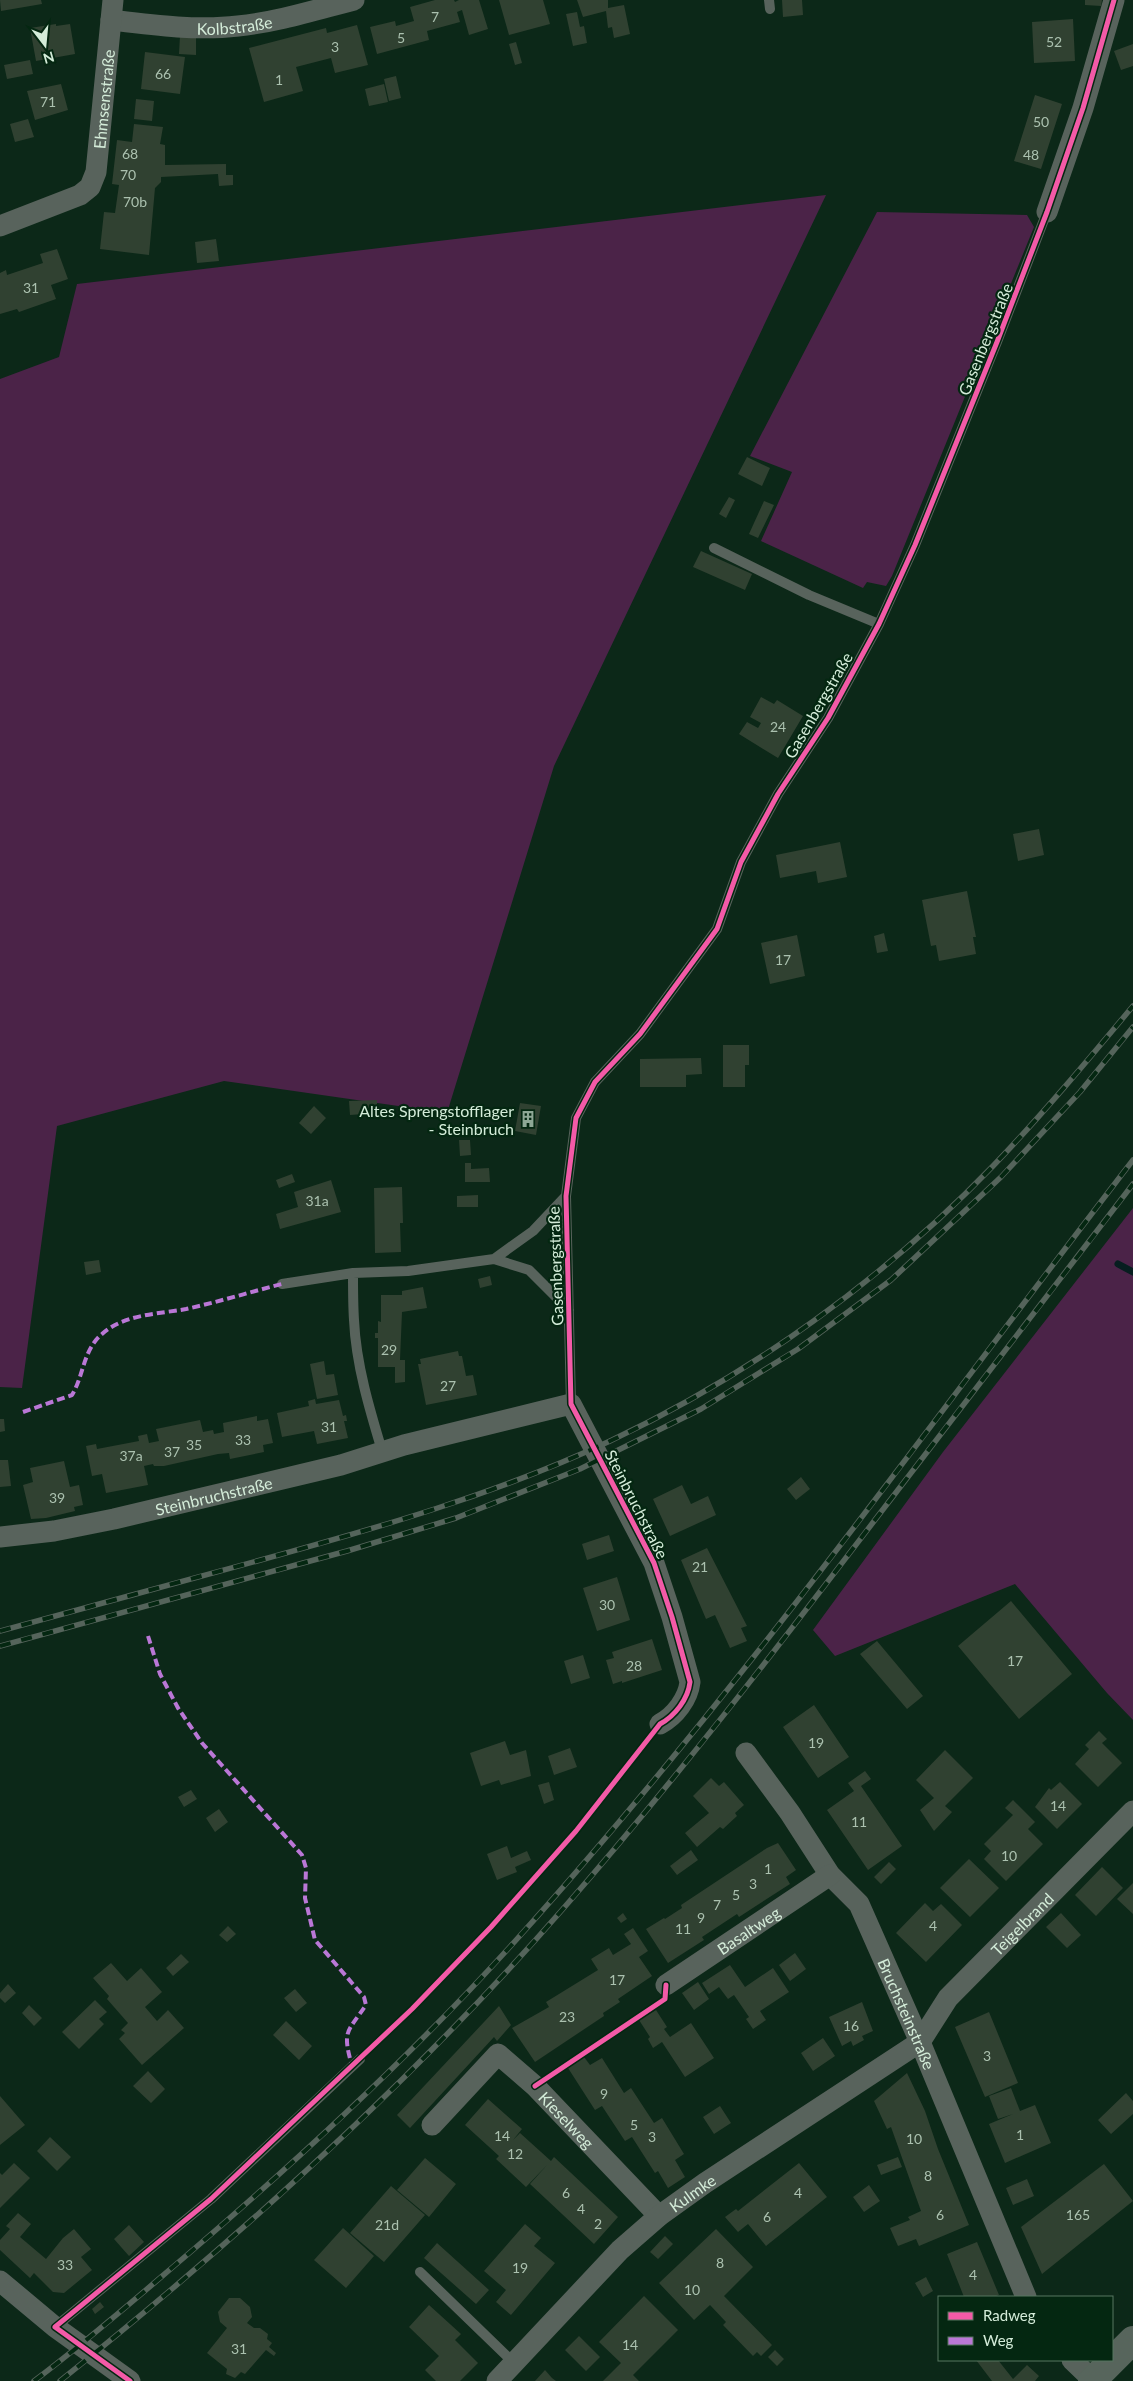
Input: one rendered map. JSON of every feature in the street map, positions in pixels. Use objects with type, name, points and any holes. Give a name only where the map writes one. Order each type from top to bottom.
[{"type":"main road","points":[[1113,2360],[1133,2340]]},
{"type":"main road","points":[[1093,2381],[1113,2361]]},
{"type":"street","name":"Kolbstraße","points":[[112,10],[201,27],[236,27],[268,22],[354,0]]},
{"type":"street","name":"Gasenbergstraße","points":[[1047,212],[1083,108],[1114,0]]},
{"type":"street","name":"Ehmsenstraße","points":[[0,226],[80,195],[90,187],[96,172],[112,10]]},
{"type":"street","name":"Steinbruchstraße","points":[[0,1537],[54,1531],[114,1519],[341,1466],[383,1454],[404,1445],[571,1404],[654,1563],[690,1682],[688,1693],[669,1719],[660,1724]]},
{"type":"street","name":"Bruchsteinstraße","points":[[746,1754],[790,1813],[830,1875],[859,1904],[920,2042],[1026,2296]]},
{"type":"street","name":"Teigelbrand","points":[[920,2042],[948,1998],[1133,1811]]},
{"type":"street","name":"Basaltweg","points":[[666,1985],[830,1875]]},
{"type":"street","name":"Kulmke","points":[[497,2381],[620,2250],[659,2216],[705,2182],[920,2042]]},
{"type":"street","name":"Kieselweg","points":[[432,2125],[498,2054],[534,2086],[659,2216]]},
{"type":"street","points":[[0,2281],[56,2327],[130,2381]]},
{"type":"street","points":[[1073,2361],[1093,2381]]},
{"type":"lane","name":"Gasenbergstraße","points":[[571,1404],[566,1196],[576,1118],[595,1082],[640,1034],[717,928],[741,862],[778,794],[828,718],[879,624],[930,508],[998,342],[1047,212]]},
{"type":"lane","points":[[714,548],[809,595],[879,624]]},
{"type":"lane","points":[[494,1259],[533,1231],[566,1196]]},
{"type":"lane","points":[[282,1284],[353,1273],[408,1271],[494,1259],[529,1270],[569,1310]]},
{"type":"lane","points":[[353,1273],[354,1322],[361,1366],[373,1421],[383,1454]]},
{"type":"lane","points":[[56,2327],[211,2199],[360,2059]]},
{"type":"lane","points":[[420,2272],[514,2363]]},
{"type":"shaded area","points":[[826,195],[554,766],[447,1113],[224,1081],[57,1126],[22,1388],[0,1387],[0,379],[59,357],[77,284]]},
{"type":"shaded area","points":[[877,212],[1027,215],[1034,227],[892,576],[886,586],[867,582],[863,588],[761,541],[792,472],[750,456]]},
{"type":"shaded area","points":[[1133,1208],[1133,1720],[1107,1693],[1015,1584],[835,1656],[813,1630],[943,1452]]},
{"type":"building","points":[[0,0],[41,0],[42,4],[1,11]]},
{"type":"building","points":[[435,0],[454,0],[455,2],[459,0],[479,0],[488,29],[469,35],[462,10],[457,12],[460,22],[427,31],[429,40],[377,54],[370,27],[395,21],[396,26],[414,21],[410,7]]},
{"type":"building","points":[[499,0],[543,0],[550,24],[509,35]]},
{"type":"building","points":[[577,0],[608,0],[608,8],[624,5],[630,34],[614,38],[612,27],[608,28],[606,11],[583,17]]},
{"type":"building","points":[[782,0],[802,0],[803,15],[783,17]]},
{"type":"building","points":[[1085,0],[1102,0],[1101,6],[1085,5]]},
{"type":"building","points":[[577,12],[580,27],[584,26],[587,43],[573,46],[566,14]]},
{"type":"building","points":[[1073,19],[1075,61],[1034,63],[1032,22]]},
{"type":"building","points":[[56,24],[56,26],[70,24],[75,54],[36,61],[30,28]]},
{"type":"building","points":[[357,25],[368,65],[335,73],[331,58],[296,67],[303,91],[264,102],[249,48],[326,28],[327,33]]},
{"type":"building","points":[[180,36],[196,36],[196,55],[179,54]]},
{"type":"building","points":[[516,42],[522,63],[515,65],[509,44]]},
{"type":"building","points":[[1133,44],[1133,66],[1121,70],[1114,51]]},
{"type":"building","points":[[145,52],[185,57],[180,94],[141,89]]},
{"type":"building","points":[[30,60],[33,74],[7,79],[4,65]]},
{"type":"building","points":[[396,76],[401,98],[389,101],[384,79]]},
{"type":"building","points":[[61,84],[68,110],[35,120],[27,91]]},
{"type":"building","points":[[384,84],[388,102],[369,106],[365,89]]},
{"type":"building","points":[[1035,95],[1062,104],[1041,169],[1014,161]]},
{"type":"building","points":[[136,99],[154,101],[152,121],[134,119]]},
{"type":"building","points":[[28,119],[34,137],[15,142],[10,124]]},
{"type":"building","points":[[134,124],[163,127],[160,144],[165,145],[165,165],[226,164],[226,175],[233,175],[233,185],[219,186],[218,174],[161,177],[161,182],[155,188],[149,255],[100,249],[104,212],[115,213],[119,185],[112,184],[117,140],[132,142]]},
{"type":"building","points":[[216,239],[219,261],[197,263],[195,242]]},
{"type":"building","points":[[57,249],[68,279],[51,285],[56,299],[19,312],[17,309],[0,314],[0,273],[6,270],[7,275],[43,263],[40,254]]},
{"type":"building","points":[[747,457],[770,468],[762,486],[738,474]]},
{"type":"building","points":[[729,497],[735,500],[726,518],[719,514]]},
{"type":"building","points":[[764,501],[774,505],[758,538],[749,534]]},
{"type":"building","points":[[701,551],[752,574],[745,590],[693,567]]},
{"type":"building","points":[[761,697],[774,704],[777,700],[803,716],[778,758],[739,734],[747,722],[758,728],[761,723],[750,717]]},
{"type":"building","points":[[1039,829],[1044,855],[1018,861],[1013,834]]},
{"type":"building","points":[[840,842],[847,877],[818,883],[816,871],[780,878],[776,855]]},
{"type":"building","points":[[967,891],[976,937],[973,937],[976,954],[939,961],[936,945],[931,946],[922,900]]},
{"type":"building","points":[[884,933],[888,951],[877,953],[874,936]]},
{"type":"building","points":[[797,935],[805,976],[770,984],[761,943]]},
{"type":"building","points":[[723,1045],[749,1045],[749,1065],[745,1065],[745,1087],[723,1087]]},
{"type":"building","points":[[701,1058],[702,1074],[686,1075],[686,1087],[640,1087],[640,1059]]},
{"type":"building","points":[[377,1100],[377,1113],[350,1115],[349,1101]]},
{"type":"building","name":"Altes Sprengstofflager - Steinbruch","points":[[520,1103],[541,1106],[536,1135],[515,1131]]},
{"type":"building","points":[[314,1106],[326,1118],[311,1134],[299,1123]]},
{"type":"building","points":[[459,1140],[470,1140],[471,1155],[460,1156]]},
{"type":"building","points":[[465,1163],[471,1163],[471,1169],[489,1168],[490,1182],[465,1182]]},
{"type":"building","points":[[292,1174],[295,1182],[279,1188],[276,1180]]},
{"type":"building","points":[[331,1180],[341,1212],[280,1229],[276,1214],[298,1207],[294,1192]]},
{"type":"building","points":[[402,1187],[403,1223],[400,1223],[401,1252],[375,1253],[374,1188]]},
{"type":"building","points":[[478,1195],[478,1207],[457,1207],[457,1196]]},
{"type":"building","points":[[99,1260],[101,1272],[86,1275],[84,1262]]},
{"type":"building","points":[[490,1276],[492,1285],[480,1288],[478,1279]]},
{"type":"building","points":[[423,1287],[427,1308],[402,1312],[400,1360],[405,1360],[405,1382],[395,1383],[395,1367],[378,1367],[378,1338],[375,1338],[375,1333],[378,1333],[378,1321],[381,1322],[381,1295],[402,1295],[402,1291]]},
{"type":"building","points":[[458,1351],[459,1356],[462,1356],[466,1376],[473,1375],[477,1395],[426,1405],[418,1364],[421,1364],[420,1359]]},
{"type":"building","points":[[324,1361],[326,1375],[334,1374],[338,1395],[317,1399],[310,1364]]},
{"type":"building","points":[[315,1399],[316,1404],[339,1400],[343,1416],[346,1415],[347,1421],[344,1421],[348,1438],[317,1444],[314,1431],[282,1437],[277,1413],[309,1406],[308,1401]]},
{"type":"building","points":[[257,1416],[257,1421],[268,1419],[273,1443],[263,1445],[264,1452],[230,1459],[229,1453],[218,1454],[164,1466],[154,1466],[153,1464],[144,1466],[148,1485],[106,1493],[102,1474],[92,1476],[86,1446],[96,1444],[97,1449],[139,1441],[138,1436],[147,1434],[149,1443],[159,1441],[156,1429],[200,1420],[203,1432],[213,1430],[214,1434],[224,1432],[223,1423]]},
{"type":"building","points":[[0,1419],[4,1419],[5,1431],[0,1432]]},
{"type":"building","points":[[0,1460],[8,1460],[11,1486],[0,1487]]},
{"type":"building","points":[[64,1461],[70,1487],[79,1485],[83,1505],[74,1507],[75,1511],[46,1518],[31,1519],[23,1485],[33,1482],[30,1468]]},
{"type":"building","points":[[801,1477],[810,1489],[796,1500],[787,1489]]},
{"type":"building","points":[[682,1485],[691,1504],[708,1496],[716,1515],[670,1536],[653,1499]]},
{"type":"building","points":[[609,1535],[614,1551],[587,1560],[582,1544]]},
{"type":"building","points":[[707,1548],[747,1626],[741,1628],[747,1641],[730,1648],[715,1615],[706,1619],[681,1560]]},
{"type":"building","points":[[617,1577],[630,1620],[597,1631],[583,1588]]},
{"type":"building","points":[[1011,1601],[1072,1674],[1019,1719],[958,1646]]},
{"type":"building","points":[[652,1639],[662,1670],[622,1683],[622,1681],[613,1684],[606,1660],[614,1658],[612,1652]]},
{"type":"building","points":[[877,1641],[923,1696],[907,1709],[860,1654]]},
{"type":"building","points":[[583,1655],[590,1678],[571,1684],[564,1661]]},
{"type":"building","points":[[814,1705],[849,1757],[818,1778],[783,1727]]},
{"type":"building","points":[[1099,1731],[1107,1739],[1102,1743],[1122,1763],[1098,1787],[1075,1764],[1089,1749],[1085,1745]]},
{"type":"building","points":[[505,1741],[510,1755],[526,1750],[531,1776],[501,1785],[499,1780],[481,1786],[470,1753]]},
{"type":"building","points":[[570,1748],[577,1767],[554,1775],[548,1756]]},
{"type":"building","points":[[945,1750],[973,1778],[945,1806],[952,1812],[934,1831],[920,1810],[934,1798],[916,1780]]},
{"type":"building","points":[[865,1771],[871,1779],[861,1786],[902,1846],[868,1870],[827,1810],[854,1791],[848,1783]]},
{"type":"building","points":[[711,1778],[719,1786],[724,1782],[744,1805],[735,1813],[737,1816],[723,1829],[720,1827],[697,1847],[685,1833],[709,1813],[693,1796]]},
{"type":"building","points":[[549,1782],[554,1800],[544,1804],[538,1785]]},
{"type":"building","points":[[1060,1782],[1082,1804],[1057,1829],[1035,1807],[1049,1788],[1051,1790]]},
{"type":"building","points":[[191,1790],[197,1799],[184,1807],[178,1797]]},
{"type":"building","points":[[1013,1800],[1035,1822],[1028,1829],[1043,1844],[1006,1881],[984,1859],[991,1851],[984,1844],[1013,1815],[1005,1808]]},
{"type":"building","points":[[219,1809],[228,1822],[215,1832],[206,1818]]},
{"type":"building","points":[[778,1843],[796,1870],[786,1877],[790,1884],[739,1917],[737,1914],[702,1937],[704,1940],[668,1963],[646,1929],[682,1908],[681,1905],[767,1848]]},
{"type":"building","points":[[507,1846],[511,1858],[527,1851],[531,1860],[515,1867],[517,1872],[497,1880],[487,1854]]},
{"type":"building","points":[[691,1850],[698,1860],[677,1875],[670,1866]]},
{"type":"building","points":[[969,1859],[999,1888],[970,1917],[940,1888]]},
{"type":"building","points":[[889,1862],[896,1869],[881,1884],[874,1877]]},
{"type":"building","points":[[1102,1867],[1123,1888],[1096,1916],[1075,1895]]},
{"type":"building","points":[[1133,1883],[1133,1914],[1117,1899]]},
{"type":"building","points":[[925,1903],[933,1911],[941,1904],[962,1925],[926,1962],[896,1933]]},
{"type":"building","points":[[623,1913],[627,1919],[621,1923],[617,1918]]},
{"type":"building","points":[[1061,1913],[1081,1935],[1067,1948],[1046,1927]]},
{"type":"building","points":[[228,1926],[236,1934],[227,1942],[219,1935]]},
{"type":"building","points":[[633,1928],[648,1951],[639,1957],[652,1976],[618,1999],[620,2002],[603,2013],[604,2016],[535,2062],[512,2028],[549,2007],[546,2002],[598,1970],[591,1959],[609,1948],[613,1955],[631,1944],[624,1934]]},
{"type":"building","points":[[795,1953],[806,1969],[790,1981],[779,1965]]},
{"type":"building","points":[[181,1954],[189,1962],[173,1976],[166,1968]]},
{"type":"building","points":[[111,1963],[127,1981],[141,1968],[162,1992],[145,2007],[157,2021],[168,2010],[184,2028],[142,2065],[119,2039],[125,2033],[121,2030],[128,2023],[107,1999],[109,1996],[93,1978]]},
{"type":"building","points":[[730,1965],[745,1987],[773,1968],[789,1992],[760,2011],[766,2020],[753,2029],[746,2019],[749,2017],[734,1995],[728,1999],[719,1987],[709,1994],[702,1983]]},
{"type":"building","points":[[698,1982],[709,1999],[694,2010],[682,1993]]},
{"type":"building","points":[[8,1984],[16,1993],[5,2003],[0,1998],[0,1993]]},
{"type":"building","points":[[295,1989],[307,2003],[296,2012],[284,1998]]},
{"type":"building","points":[[95,2000],[107,2012],[99,2019],[104,2024],[79,2049],[62,2032]]},
{"type":"building","points":[[862,2002],[873,2031],[862,2036],[864,2040],[853,2046],[851,2041],[842,2046],[829,2017]]},
{"type":"building","points":[[29,2005],[42,2018],[34,2026],[22,2013]]},
{"type":"building","points":[[499,2006],[511,2025],[497,2041],[494,2037],[410,2128],[397,2115]]},
{"type":"building","points":[[656,2010],[667,2027],[664,2029],[670,2037],[691,2023],[714,2058],[685,2077],[662,2042],[653,2048],[648,2039],[650,2037],[639,2020]]},
{"type":"building","points":[[989,2012],[1018,2083],[985,2097],[955,2027]]},
{"type":"building","points":[[286,2021],[312,2046],[299,2060],[273,2035]]},
{"type":"building","points":[[823,2038],[835,2056],[813,2071],[801,2053]]},
{"type":"building","points":[[584,2057],[590,2065],[602,2058],[624,2093],[631,2088],[654,2123],[662,2118],[684,2154],[675,2160],[685,2177],[668,2188],[658,2171],[655,2173],[632,2137],[625,2141],[602,2106],[595,2110],[568,2068]]},
{"type":"building","points":[[148,2071],[165,2089],[151,2103],[133,2086]]},
{"type":"building","points":[[907,2073],[925,2111],[938,2149],[969,2225],[919,2246],[916,2239],[898,2246],[890,2228],[910,2220],[908,2217],[921,2211],[891,2127],[887,2129],[874,2101]]},
{"type":"building","points":[[1011,2088],[1020,2111],[1035,2105],[1051,2143],[1005,2163],[989,2124],[1013,2114],[998,2119],[989,2096]]},
{"type":"building","points":[[1126,2093],[1133,2101],[1133,2114],[1111,2134],[1098,2120]]},
{"type":"building","points":[[0,2096],[25,2125],[0,2145]]},
{"type":"building","points":[[488,2099],[522,2129],[513,2140],[520,2133],[551,2161],[554,2157],[618,2217],[594,2244],[530,2184],[547,2165],[526,2187],[496,2159],[499,2156],[465,2125]]},
{"type":"building","points":[[720,2106],[731,2123],[714,2134],[703,2117]]},
{"type":"building","points":[[50,2137],[71,2157],[57,2171],[37,2151]]},
{"type":"building","points":[[898,2157],[902,2167],[881,2175],[877,2165]]},
{"type":"building","points":[[425,2158],[456,2184],[429,2217],[397,2190]]},
{"type":"building","points":[[14,2163],[30,2178],[0,2208],[0,2173],[2,2175]]},
{"type":"building","points":[[799,2163],[827,2197],[766,2246],[748,2224],[738,2232],[725,2217],[736,2209],[738,2211]]},
{"type":"building","points":[[1104,2164],[1133,2201],[1042,2274],[1021,2227]]},
{"type":"building","points":[[1027,2179],[1034,2196],[1013,2205],[1006,2188]]},
{"type":"building","points":[[869,2185],[880,2201],[864,2212],[853,2197]]},
{"type":"building","points":[[391,2186],[425,2215],[384,2262],[350,2233]]},
{"type":"building","points":[[18,2213],[31,2224],[20,2237],[46,2259],[63,2238],[74,2229],[91,2249],[81,2257],[92,2270],[64,2293],[53,2292],[34,2273],[30,2278],[0,2250],[0,2240],[10,2229],[6,2226]]},
{"type":"building","points":[[525,2224],[541,2238],[534,2246],[555,2263],[511,2315],[496,2302],[506,2290],[484,2271]]},
{"type":"building","points":[[129,2225],[144,2242],[129,2256],[114,2239]]},
{"type":"building","points":[[343,2228],[374,2256],[346,2288],[314,2260]]},
{"type":"building","points":[[716,2229],[753,2267],[724,2296],[772,2345],[761,2356],[757,2352],[753,2356],[723,2325],[726,2322],[710,2305],[694,2320],[659,2283]]},
{"type":"building","points":[[665,2236],[673,2244],[658,2259],[650,2252]]},
{"type":"building","points":[[977,2242],[999,2295],[964,2296],[947,2254]]},
{"type":"building","points":[[437,2243],[489,2290],[476,2304],[424,2258]]},
{"type":"building","points":[[926,2277],[933,2291],[923,2297],[915,2283]]},
{"type":"building","points":[[644,2296],[678,2330],[633,2375],[639,2381],[603,2381],[621,2363],[599,2342]]},
{"type":"building","points":[[229,2298],[240,2298],[250,2307],[252,2317],[247,2323],[254,2328],[260,2328],[268,2334],[267,2339],[272,2343],[269,2347],[276,2353],[274,2356],[266,2350],[245,2374],[241,2372],[235,2378],[226,2374],[227,2369],[207,2353],[227,2328],[220,2322],[218,2312]]},
{"type":"building","points":[[100,2302],[104,2307],[95,2314],[92,2309]]},
{"type":"building","points":[[429,2305],[461,2334],[455,2340],[478,2363],[460,2381],[436,2381],[425,2370],[439,2356],[409,2327]]},
{"type":"building","points":[[579,2336],[600,2357],[586,2371],[565,2350]]},
{"type":"building","points":[[775,2350],[784,2359],[777,2366],[768,2357]]},
{"type":"building","points":[[977,2361],[999,2361],[1013,2379],[1027,2365],[1039,2376],[1035,2381],[992,2381]]},
{"type":"building","points":[[545,2370],[552,2378],[556,2381],[535,2381]]},
{"type":"waterway","points":[[1118,1264],[1133,1272]]},
{"type":"railway","points":[[0,1631],[392,1523],[480,1494],[567,1460],[663,1415],[714,1386],[814,1321],[907,1247],[951,1208],[1011,1147],[1133,1006]]},
{"type":"railway","points":[[0,1646],[347,1551],[456,1518],[580,1469],[701,1409],[798,1349],[891,1280],[1001,1177],[1080,1092],[1133,1027]]},
{"type":"railway","points":[[34,2381],[155,2283],[319,2138],[440,2021],[517,1939],[599,1846],[756,1653],[1133,1160]]},
{"type":"railway","points":[[60,2381],[193,2271],[322,2157],[445,2036],[562,1910],[645,1813],[764,1664],[1133,1184]]},
{"type":"marked path","points":[[23,1412],[72,1395],[91,1347],[102,1334],[121,1322],[142,1316],[186,1309],[282,1284]]},
{"type":"marked path","points":[[148,1636],[160,1674],[178,1708],[202,1743],[302,1855],[306,1868],[305,1898],[315,1940],[364,1997],[366,2005],[348,2032],[347,2045],[352,2066]]},
{"type":"cycle path","points":[[130,2381],[55,2327],[211,2199],[412,2009],[491,1927],[576,1831],[660,1724],[671,1716],[687,1695],[690,1682],[672,1617],[654,1563],[571,1404],[566,1196],[576,1118],[595,1082],[640,1034],[717,929],[741,862],[778,794],[828,718],[879,624],[915,545],[1047,212],[1083,108],[1114,0]]},
{"type":"cycle path","points":[[535,2086],[665,1999],[666,1985]]},
{"type":"place","name":"Altes Sprengstofflager - Steinbruch","points":[[528,1119]]}]
